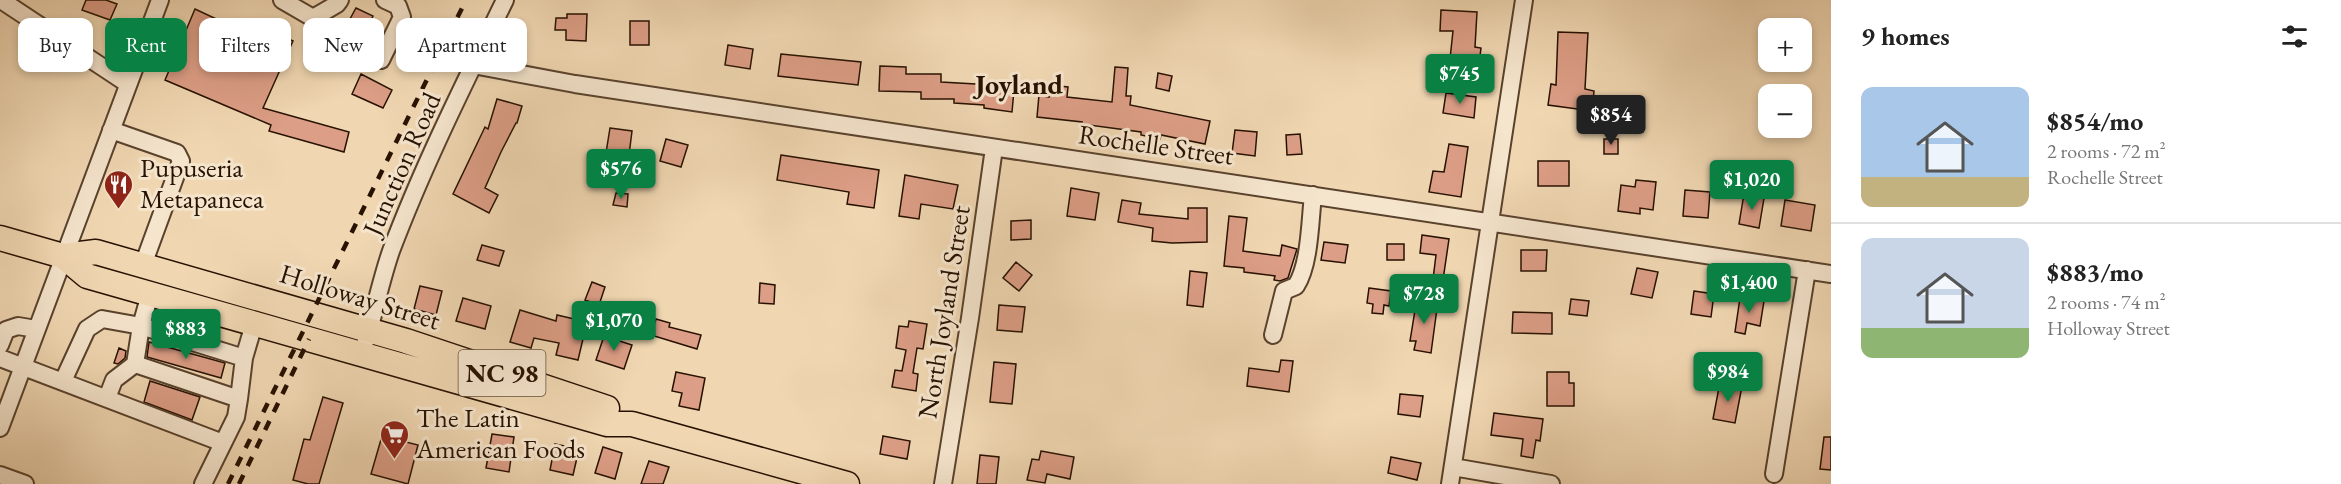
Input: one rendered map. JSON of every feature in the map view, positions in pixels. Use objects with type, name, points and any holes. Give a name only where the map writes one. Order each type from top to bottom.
[{"type":"highway","name":"Holloway Street","points":[[0,238],[63,256],[96,252],[369,330],[611,409],[632,423],[847,484]]},
{"type":"highway","name":"Holloway Street","points":[[63,256],[87,276],[607,424],[632,423]]},
{"type":"street","points":[[1,0],[128,84]]},
{"type":"street","points":[[0,428],[160,0]]},
{"type":"street","points":[[282,0],[313,18],[340,0]]},
{"type":"street","points":[[384,54],[402,17],[398,6],[385,0]]},
{"type":"street","name":"Junction Road","points":[[496,18],[505,0]]},
{"type":"street","points":[[1450,484],[1524,0]]},
{"type":"street","name":"Junction Road","points":[[361,355],[382,280],[400,228],[470,72]]},
{"type":"street","name":"Rochelle Street","points":[[511,72],[575,84],[1831,274]]},
{"type":"street","points":[[111,130],[177,153],[181,161],[143,265]]},
{"type":"street","name":"North Joyland Street","points":[[943,484],[994,148]]},
{"type":"street","points":[[1273,335],[1284,291],[1296,286],[1300,281],[1313,195]]},
{"type":"street","points":[[1774,474],[1807,270]]},
{"type":"street","points":[[107,398],[114,380],[135,364],[141,326],[150,294]]},
{"type":"street","points":[[63,381],[87,328],[102,319],[141,326],[244,358]]},
{"type":"street","points":[[203,484],[237,417],[244,358],[254,324]]},
{"type":"street","points":[[0,345],[6,330],[18,326],[36,329]]},
{"type":"street","points":[[0,358],[223,443]]},
{"type":"street","points":[[135,364],[239,399]]},
{"type":"street","points":[[1453,467],[1551,484]]},
{"type":"street","points":[[0,475],[26,484]]},
{"type":"building","points":[[86,0],[106,0],[117,4],[111,18],[82,10]]},
{"type":"building","points":[[356,8],[373,16],[372,18],[351,18]]},
{"type":"building","points":[[195,9],[214,18],[199,18],[199,72],[279,72],[263,108],[349,132],[344,152],[269,131],[271,125],[165,80],[168,72],[187,72],[187,28]]},
{"type":"building","points":[[1441,10],[1477,12],[1475,47],[1481,48],[1478,71],[1449,68],[1453,31],[1440,31]]},
{"type":"building","points":[[567,14],[587,14],[586,41],[566,40],[566,30],[555,30],[556,18],[567,18]]},
{"type":"building","points":[[630,21],[649,21],[649,45],[630,45]]},
{"type":"building","points":[[1558,32],[1588,33],[1585,89],[1594,91],[1592,111],[1548,105],[1551,84],[1556,85]]},
{"type":"building","points":[[728,45],[753,49],[750,69],[725,65]]},
{"type":"building","points":[[781,54],[861,62],[858,85],[778,76]]},
{"type":"building","points":[[880,66],[906,67],[906,74],[941,74],[941,82],[976,84],[1014,90],[1012,112],[984,108],[984,105],[954,103],[954,99],[921,99],[921,92],[879,91]]},
{"type":"building","points":[[1115,67],[1128,68],[1126,96],[1131,96],[1130,105],[1210,121],[1205,144],[1161,135],[1160,139],[1141,135],[1141,132],[1081,124],[1082,122],[1037,117],[1039,95],[1049,97],[1050,85],[1068,87],[1067,97],[1112,102]]},
{"type":"building","points":[[1158,73],[1172,76],[1169,91],[1156,88]]},
{"type":"building","points":[[361,74],[392,90],[383,108],[352,94]]},
{"type":"building","points":[[1446,93],[1476,97],[1474,118],[1443,113]]},
{"type":"building","points":[[497,99],[522,106],[517,123],[485,188],[498,195],[489,213],[453,194],[485,127],[488,129]]},
{"type":"building","points":[[610,128],[632,131],[628,163],[605,159]]},
{"type":"building","points":[[1235,130],[1257,132],[1255,156],[1232,153]]},
{"type":"building","points":[[1300,134],[1302,154],[1287,155],[1286,135]]},
{"type":"building","points":[[666,139],[688,145],[681,167],[660,161]]},
{"type":"building","points":[[1604,139],[1618,139],[1618,154],[1604,154]]},
{"type":"building","points":[[1449,144],[1468,147],[1461,197],[1429,192],[1433,171],[1444,172]]},
{"type":"building","points":[[781,155],[879,170],[874,208],[847,204],[849,192],[777,180]]},
{"type":"building","points":[[1538,161],[1569,161],[1569,186],[1538,186]]},
{"type":"building","points":[[1724,162],[1738,164],[1736,182],[1722,180]]},
{"type":"building","points":[[1773,168],[1789,169],[1788,186],[1773,185]]},
{"type":"building","points":[[905,175],[958,185],[953,209],[921,204],[919,219],[899,216]]},
{"type":"building","points":[[1636,180],[1656,182],[1653,210],[1640,208],[1640,214],[1618,211],[1621,185],[1635,187]]},
{"type":"building","points":[[1071,188],[1099,193],[1095,220],[1067,216]]},
{"type":"building","points":[[1685,190],[1710,192],[1708,218],[1683,216]]},
{"type":"building","points":[[616,193],[628,194],[627,207],[613,205]]},
{"type":"building","points":[[1744,194],[1764,198],[1759,228],[1739,224]]},
{"type":"building","points":[[1122,200],[1141,203],[1139,214],[1188,219],[1188,208],[1207,208],[1207,242],[1152,241],[1153,228],[1118,222]]},
{"type":"building","points":[[1785,200],[1815,205],[1811,231],[1781,226]]},
{"type":"building","points":[[1229,216],[1247,218],[1243,251],[1280,256],[1282,245],[1297,249],[1288,278],[1280,281],[1274,280],[1275,276],[1244,272],[1244,268],[1224,266]]},
{"type":"building","points":[[1031,220],[1031,239],[1011,240],[1011,221]]},
{"type":"building","points":[[1422,235],[1449,239],[1443,280],[1433,279],[1436,255],[1420,253]]},
{"type":"building","points":[[1324,242],[1348,245],[1345,263],[1321,260]]},
{"type":"building","points":[[1387,244],[1404,244],[1404,260],[1387,260]]},
{"type":"building","points":[[482,245],[504,251],[499,266],[477,260]]},
{"type":"building","points":[[1521,250],[1547,250],[1546,271],[1521,271]]},
{"type":"building","points":[[1016,262],[1032,275],[1019,291],[1003,278]]},
{"type":"building","points":[[1637,268],[1658,272],[1652,298],[1631,294]]},
{"type":"building","points":[[1190,271],[1207,273],[1203,307],[1187,305]]},
{"type":"building","points":[[592,282],[605,287],[599,305],[585,300]]},
{"type":"building","points":[[760,283],[775,285],[774,304],[759,303]]},
{"type":"building","points":[[420,286],[442,291],[436,315],[414,309]]},
{"type":"building","points":[[1369,288],[1391,291],[1389,306],[1384,305],[1383,314],[1372,313],[1373,304],[1367,303]]},
{"type":"building","points":[[1694,291],[1714,294],[1711,317],[1691,314]]},
{"type":"building","points":[[463,298],[491,306],[485,329],[456,321]]},
{"type":"building","points":[[1417,298],[1438,301],[1431,353],[1414,350],[1416,341],[1410,341]]},
{"type":"building","points":[[1740,298],[1764,301],[1760,326],[1747,323],[1745,334],[1735,332]]},
{"type":"building","points":[[1571,299],[1589,301],[1587,316],[1569,314]]},
{"type":"building","points":[[999,305],[1025,307],[1022,332],[997,330]]},
{"type":"building","points":[[520,310],[556,321],[557,315],[587,322],[578,360],[556,355],[559,343],[534,338],[531,348],[510,342]]},
{"type":"building","points":[[1513,312],[1552,313],[1552,334],[1512,333]]},
{"type":"building","points":[[656,319],[670,323],[669,327],[701,335],[697,349],[651,335]]},
{"type":"building","points":[[909,321],[927,324],[923,349],[917,348],[913,373],[918,374],[916,391],[892,387],[895,370],[902,371],[906,350],[896,348],[899,326],[908,327]]},
{"type":"building","points":[[604,336],[632,345],[624,369],[596,360]]},
{"type":"building","points":[[149,342],[225,363],[221,378],[147,357]]},
{"type":"building","points":[[119,348],[126,351],[125,358],[118,364],[114,363]]},
{"type":"building","points":[[1281,360],[1293,361],[1289,392],[1247,386],[1249,368],[1279,372]]},
{"type":"building","points":[[994,362],[1016,364],[1012,404],[990,402]]},
{"type":"building","points":[[676,372],[705,378],[699,410],[679,406],[682,393],[672,391]]},
{"type":"building","points":[[1547,372],[1569,372],[1569,383],[1574,383],[1574,406],[1547,406]]},
{"type":"building","points":[[150,381],[200,397],[192,420],[144,402]]},
{"type":"building","points":[[1720,382],[1742,386],[1735,423],[1713,419]]},
{"type":"building","points":[[1400,394],[1423,396],[1420,417],[1398,414]]},
{"type":"building","points":[[323,397],[343,403],[319,484],[308,484],[293,480],[304,439],[310,440]]},
{"type":"building","points":[[1494,413],[1543,419],[1540,441],[1536,440],[1533,458],[1521,456],[1523,439],[1491,435]]},
{"type":"building","points":[[492,434],[514,437],[509,472],[486,468]]},
{"type":"building","name":"The Latin American Foods","points":[[382,436],[418,445],[408,484],[371,474]]},
{"type":"building","points":[[883,436],[910,441],[907,459],[880,454]]},
{"type":"building","points":[[1824,437],[1831,437],[1831,470],[1820,469]]},
{"type":"building","points":[[555,444],[579,449],[573,475],[550,470]]},
{"type":"building","points":[[603,447],[622,453],[615,479],[595,473]]},
{"type":"building","points":[[1041,451],[1074,457],[1070,479],[1047,474],[1045,483],[1027,480],[1032,459],[1039,460]]},
{"type":"building","points":[[980,455],[999,457],[996,484],[977,484]]},
{"type":"building","points":[[1391,457],[1421,463],[1417,480],[1388,473]]},
{"type":"building","points":[[649,461],[669,467],[663,484],[641,484]]},
{"type":"railway","points":[[228,484],[466,0]]},
{"type":"railway","points":[[239,484],[309,339]]},
{"type":"place","name":"Pupuseria Metapaneca","points":[[119,210]]},
{"type":"place","name":"The Latin American Foods","points":[[395,460]]},
{"type":"district","name":"Joyland","points":[[1019,84]]}]
